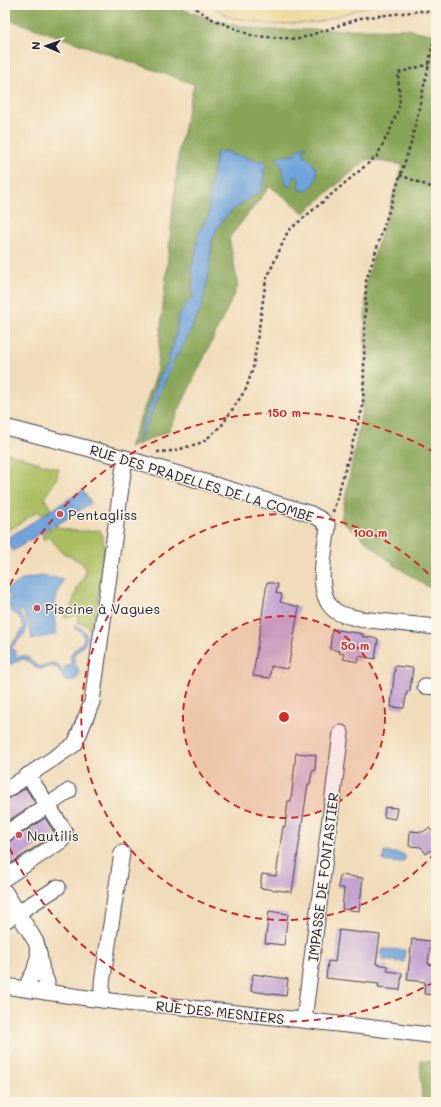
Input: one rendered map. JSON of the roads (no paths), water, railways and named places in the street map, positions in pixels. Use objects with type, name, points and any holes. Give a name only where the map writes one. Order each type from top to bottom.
[{"type":"street","name":"RUE DES PRADELLES DE LA COMBE","points":[[5,427],[125,458],[312,514],[322,520],[328,528],[322,576],[323,589],[326,599],[332,608],[338,613],[348,616],[436,626]]},
{"type":"street","points":[[5,791],[75,744],[92,702],[125,458]]},
{"type":"street","name":"IMPASSE DE FONTASTIER","points":[[304,1020],[342,733]]},
{"type":"street","points":[[5,878],[65,836],[65,832],[28,775]]},
{"type":"street","points":[[5,834],[69,791]]},
{"type":"street","points":[[102,1000],[102,983],[122,853]]},
{"type":"street","points":[[5,921],[58,886]]},
{"type":"street","points":[[5,892],[36,942],[42,971],[47,982],[46,992]]},
{"type":"street","points":[[27,989],[39,954]]},
{"type":"street","name":"RUE DES MESNIERS","points":[[5,986],[102,1000],[304,1020],[436,1036]]},
{"type":"water","points":[[307,146],[303,150],[304,153],[315,167],[317,174],[311,187],[305,191],[298,188],[300,180],[297,177],[293,177],[290,187],[287,186],[280,162],[276,159],[292,155],[300,148]]},
{"type":"water","points":[[227,151],[232,155],[242,156],[255,161],[263,160],[267,166],[263,170],[265,178],[262,189],[230,212],[218,226],[212,241],[209,272],[201,309],[184,344],[175,358],[139,442],[137,441],[158,381],[169,361],[176,334],[178,317],[186,307],[188,300],[193,297],[193,279],[191,269],[199,232],[209,214],[209,198],[215,157],[217,152]]},
{"type":"water","name":"Pentagliss","points":[[83,490],[91,503],[13,551],[6,539]]},
{"type":"water","name":"Piscine à Vagues","points":[[43,576],[63,579],[54,612],[57,634],[32,640],[29,624],[22,610],[19,612],[26,622],[27,628],[25,633],[11,648],[16,652],[16,658],[27,656],[38,666],[53,663],[59,666],[63,671],[66,666],[72,666],[70,659],[71,654],[83,641],[84,637],[82,632],[74,628],[75,626],[81,628],[86,633],[87,639],[83,646],[74,654],[74,659],[79,674],[73,681],[64,680],[58,668],[52,666],[40,669],[23,659],[11,664],[5,662],[5,647],[14,641],[24,626],[17,614],[14,614],[10,610],[7,600],[9,598],[13,600],[5,590],[24,579]]},
{"type":"water","points":[[384,852],[403,854],[405,859],[402,863],[383,861]]},
{"type":"water","points":[[383,949],[405,950],[404,962],[382,960],[380,953]]},
{"type":"place","name":"Pentagliss","points":[[60,514]]},
{"type":"place","name":"Piscine à Vagues","points":[[37,608]]},
{"type":"place","name":"Nautilis","points":[[19,835]]}]
